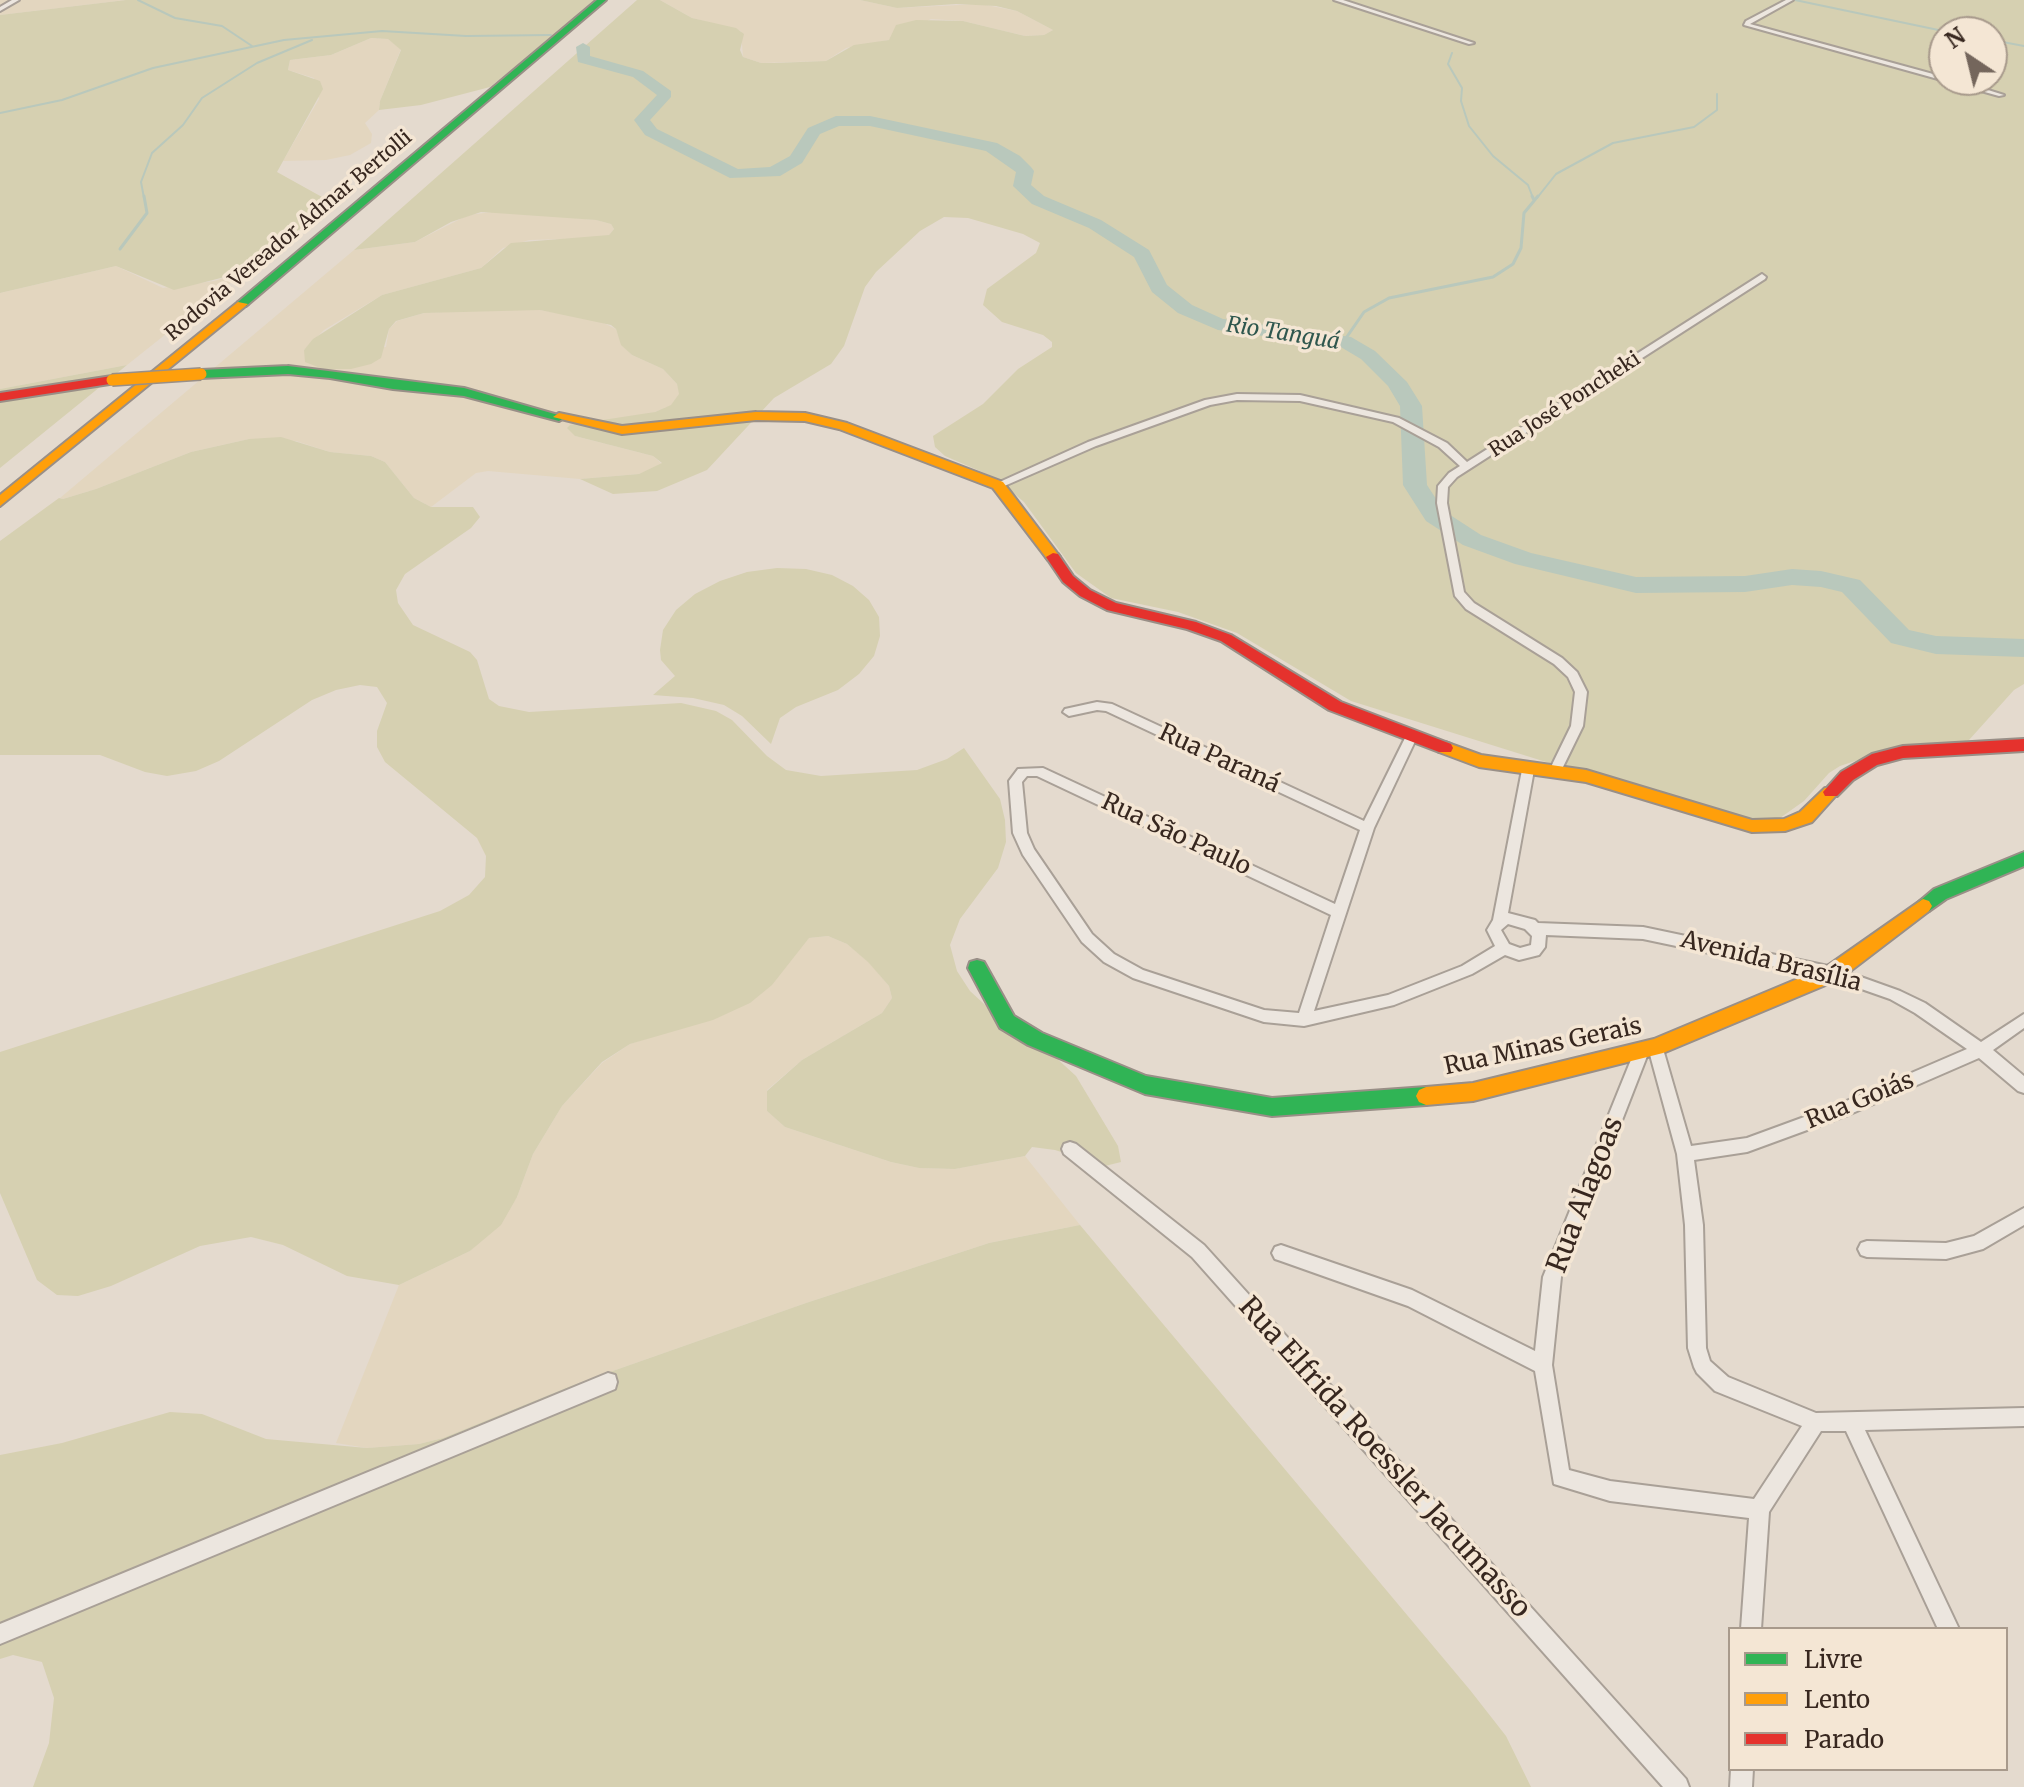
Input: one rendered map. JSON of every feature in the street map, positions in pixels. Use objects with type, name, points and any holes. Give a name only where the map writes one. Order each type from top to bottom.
[{"type":"main road","name":"Rodovia Vereador Admar Bertolli","points":[[0,502],[310,249],[602,0]]},
{"type":"main road","points":[[0,397],[112,380],[288,370],[464,392],[595,427],[622,430],[756,416],[805,417],[843,426],[998,485],[1034,528],[1068,579],[1085,593],[1112,607],[1191,625],[1226,638],[1335,706],[1479,761],[1586,776],[1752,826],[1785,825],[1806,817],[1847,776],[1872,760],[1903,752],[2024,745]]},
{"type":"main road","name":"Rua Minas Gerais","points":[[977,968],[1007,1022],[1035,1039],[1145,1085],[1272,1107],[1473,1092],[1649,1048],[1833,973],[1940,894],[2024,859]]},
{"type":"street","points":[[0,9],[16,0]]},
{"type":"street","points":[[1337,0],[1471,43]]},
{"type":"street","points":[[1790,0],[1747,25],[1928,74]]},
{"type":"street","name":"Rua José Poncheki","points":[[998,485],[1092,444],[1208,402],[1237,397],[1300,398],[1396,420],[1443,445],[1467,467],[1762,277]]},
{"type":"street","points":[[1467,467],[1453,475],[1443,486],[1442,503],[1459,593],[1470,606],[1558,661],[1573,675],[1581,692],[1577,726],[1555,771]]},
{"type":"street","name":"Rua Paraná","points":[[1069,712],[1108,707],[1367,828]]},
{"type":"street","points":[[1304,1020],[1367,828],[1411,737]]},
{"type":"street","points":[[1500,920],[1522,920],[1536,929],[1540,941],[1534,951],[1519,954],[1504,948],[1494,936],[1500,920],[1528,770]]},
{"type":"street","name":"Rua São Paulo","points":[[1304,1020],[1264,1016],[1138,974],[1109,958],[1087,938],[1028,851],[1020,833],[1015,781],[1023,772],[1038,771],[1339,912]]},
{"type":"street","name":"Avenida Brasília","points":[[1536,929],[1643,933],[1833,973],[1907,1001],[1981,1050],[2024,1086]]},
{"type":"street","points":[[1304,1020],[1389,1001],[1467,970],[1504,948]]},
{"type":"street","name":"Rua Goiás","points":[[1685,1154],[1747,1145],[1842,1110],[1981,1050],[2024,1020]]},
{"type":"street","points":[[1649,1048],[1685,1154],[1694,1225],[1697,1348],[1703,1367],[1722,1384],[1816,1422],[2024,1417]]},
{"type":"street","name":"Rua Alagoas","points":[[1649,1048],[1552,1277],[1543,1365],[1561,1477],[1610,1491],[1759,1509]]},
{"type":"street","name":"Rua Elfrida Roessler Jacumasso","points":[[1070,1149],[1198,1251],[1678,1787]]},
{"type":"street","points":[[1867,1249],[1946,1251],[1977,1243],[2024,1216]]},
{"type":"street","points":[[1281,1253],[1412,1299],[1543,1365]]},
{"type":"street","points":[[0,1634],[608,1382]]},
{"type":"street","points":[[1851,1421],[1948,1627]]},
{"type":"street","points":[[1751,1627],[1759,1509],[1816,1422]]},
{"type":"shaded area","points":[[0,0],[126,0],[0,15]]},
{"type":"shaded area","points":[[126,0],[599,0],[490,87],[421,105],[379,110],[401,50],[388,39],[371,38],[331,55],[290,60],[288,70],[320,81],[323,89],[277,172],[329,201],[329,207],[244,272],[174,290],[116,266],[0,293],[0,15]]},
{"type":"shaded area","points":[[637,0],[660,0],[692,18],[736,28],[744,34],[740,50],[743,57],[761,63],[774,63],[826,61],[854,45],[889,40],[896,25],[916,20],[963,21],[1025,36],[1044,35],[1053,30],[1017,11],[996,6],[956,4],[897,8],[860,0],[2024,0],[2024,684],[2014,690],[1969,740],[1950,746],[1861,759],[1840,766],[1829,773],[1804,801],[1780,818],[1758,821],[1610,782],[1351,701],[1237,633],[1178,612],[1111,598],[1076,573],[1024,502],[996,478],[945,456],[935,447],[933,436],[983,404],[1018,369],[1052,347],[1052,342],[1043,335],[1002,322],[983,305],[987,289],[1036,253],[1040,243],[1023,234],[968,218],[944,217],[920,231],[876,272],[865,287],[844,346],[831,364],[774,398],[707,470],[657,491],[613,494],[580,479],[639,474],[662,463],[653,456],[575,436],[567,428],[570,425],[655,412],[671,405],[679,394],[677,384],[663,369],[632,355],[621,345],[616,329],[611,325],[540,310],[424,313],[396,321],[389,329],[381,358],[371,364],[351,369],[323,369],[305,362],[304,350],[313,339],[382,295],[481,268],[511,243],[609,235],[614,229],[611,224],[596,220],[481,212],[451,222],[415,242],[354,250]]},
{"type":"shaded area","points":[[660,0],[860,0],[897,8],[981,4],[1017,11],[1053,30],[1044,35],[1025,36],[963,21],[931,19],[889,40],[846,48],[826,61],[761,63],[743,57],[741,31],[692,18]]},
{"type":"shaded area","points":[[371,38],[388,39],[401,49],[379,110],[365,123],[372,134],[371,143],[350,155],[326,160],[283,161],[319,99],[314,78],[288,70],[290,60],[331,55]]},
{"type":"shaded area","points":[[501,211],[596,220],[611,224],[614,229],[609,235],[598,238],[529,240],[503,248],[481,268],[382,295],[324,330],[304,350],[386,347],[389,329],[397,321],[424,313],[540,310],[597,320],[616,329],[622,345],[632,355],[663,369],[677,384],[680,394],[672,405],[655,412],[575,436],[653,456],[662,464],[657,468],[639,474],[580,479],[488,471],[476,473],[431,507],[414,498],[385,462],[371,456],[330,452],[296,441],[249,439],[191,452],[96,489],[60,498],[354,250],[415,242],[468,215]]},
{"type":"shaded area","points":[[116,266],[163,288],[214,281],[244,272],[127,365],[0,389],[0,293]]},
{"type":"shaded area","points":[[127,365],[0,468],[0,389]]},
{"type":"shaded area","points":[[281,437],[330,452],[371,456],[385,462],[414,498],[431,507],[473,507],[480,517],[471,528],[405,574],[396,590],[398,603],[413,625],[470,652],[477,660],[489,699],[499,706],[529,712],[681,703],[716,711],[732,720],[767,756],[786,770],[821,776],[917,770],[947,759],[964,748],[1000,799],[1006,842],[998,868],[960,919],[950,945],[957,971],[970,991],[1008,1026],[1053,1055],[1076,1076],[1118,1146],[1121,1162],[1105,1166],[1055,1150],[1032,1147],[1025,1156],[955,1169],[919,1168],[891,1162],[785,1127],[767,1111],[767,1091],[802,1060],[882,1013],[892,998],[889,986],[847,944],[828,936],[809,938],[772,985],[750,1003],[713,1020],[630,1044],[602,1062],[562,1106],[533,1154],[517,1197],[501,1225],[470,1251],[399,1285],[347,1276],[283,1245],[251,1237],[200,1246],[111,1286],[78,1296],[57,1295],[37,1280],[0,1193],[0,1052],[440,911],[469,895],[485,877],[486,856],[477,838],[385,762],[377,747],[377,731],[387,703],[377,687],[360,685],[312,700],[219,761],[196,771],[167,776],[145,772],[100,755],[0,755],[0,541],[59,498],[96,489],[191,452],[249,439]]},
{"type":"shaded area","points":[[777,568],[806,569],[832,575],[853,586],[869,600],[879,617],[880,636],[874,656],[859,674],[838,690],[796,707],[780,718],[771,744],[742,716],[724,705],[693,698],[653,695],[675,676],[661,660],[660,650],[663,630],[676,610],[695,594],[720,581],[747,572]]},
{"type":"shaded area","points":[[828,936],[847,944],[868,961],[889,986],[892,998],[882,1013],[802,1060],[767,1090],[767,1111],[785,1127],[891,1162],[919,1168],[955,1169],[1025,1156],[1080,1225],[989,1243],[806,1303],[573,1385],[443,1438],[419,1444],[367,1448],[336,1443],[399,1285],[470,1251],[517,1197],[533,1154],[562,1106],[602,1063],[630,1044],[663,1033],[809,938]]},
{"type":"shaded area","points":[[1080,1225],[1470,1690],[1506,1736],[1531,1787],[33,1787],[49,1743],[54,1698],[42,1662],[13,1655],[0,1659],[0,1455],[62,1443],[170,1412],[202,1414],[266,1439],[367,1448],[419,1444],[443,1438],[573,1385],[806,1303],[989,1243]]},
{"type":"waterway","points":[[138,0],[175,18],[222,26],[252,46]]},
{"type":"waterway","points":[[1795,0],[1928,28]]},
{"type":"waterway","points":[[0,113],[62,100],[153,68],[284,40],[382,31],[466,36],[551,35]]},
{"type":"waterway","points":[[144,198],[141,182],[152,153],[183,125],[202,98],[257,63],[312,40]]},
{"type":"waterway","points":[[2008,43],[2024,46]]},
{"type":"waterway","name":"Rio Tanguá","points":[[583,47],[583,59],[638,74],[666,94],[642,120],[651,132],[736,174],[774,172],[796,159],[814,131],[836,121],[870,121],[991,147],[1014,160],[1025,171],[1022,186],[1038,200],[1095,224],[1142,254],[1159,288],[1185,309],[1218,324],[1344,341],[1368,355],[1396,382],[1411,406],[1415,485],[1435,516],[1472,540],[1524,559],[1636,585],[1745,584],[1792,577],[1821,579],[1851,586],[1900,637],[1936,645],[2024,648]]},
{"type":"waterway","points":[[1452,53],[1448,64],[1462,88],[1461,101],[1469,126],[1493,156],[1528,185],[1533,198]]},
{"type":"waterway","points":[[1537,198],[1556,174],[1613,143],[1694,127],[1717,110],[1717,94]]},
{"type":"waterway","points":[[120,249],[147,213],[144,196]]},
{"type":"waterway","points":[[1344,341],[1364,312],[1389,298],[1493,277],[1513,264],[1521,248],[1524,213],[1538,196]]},
{"type":"traffic: fast","points":[[242,304],[602,0]]},
{"type":"traffic: fast","points":[[201,374],[288,370],[330,374],[393,385],[464,392],[559,417]]},
{"type":"traffic: fast","points":[[1923,906],[1940,894],[2024,859]]},
{"type":"traffic: fast","points":[[977,968],[1007,1022],[1035,1039],[1145,1085],[1272,1107],[1426,1096]]},
{"type":"traffic: slow","points":[[0,502],[242,304]]},
{"type":"traffic: slow","points":[[112,380],[201,374]]},
{"type":"traffic: slow","points":[[559,417],[622,430],[756,416],[805,417],[843,426],[998,485],[1053,557]]},
{"type":"traffic: slow","points":[[1445,748],[1479,761],[1586,776],[1752,826],[1785,825],[1806,817],[1831,792]]},
{"type":"traffic: slow","points":[[1426,1096],[1473,1092],[1656,1047],[1833,973],[1923,906]]},
{"type":"traffic: jam","points":[[0,397],[112,380]]},
{"type":"traffic: jam","points":[[1053,557],[1068,579],[1085,593],[1112,607],[1191,625],[1226,638],[1335,706],[1445,748]]},
{"type":"traffic: jam","points":[[1831,792],[1847,776],[1872,760],[1903,752],[2024,745]]}]
